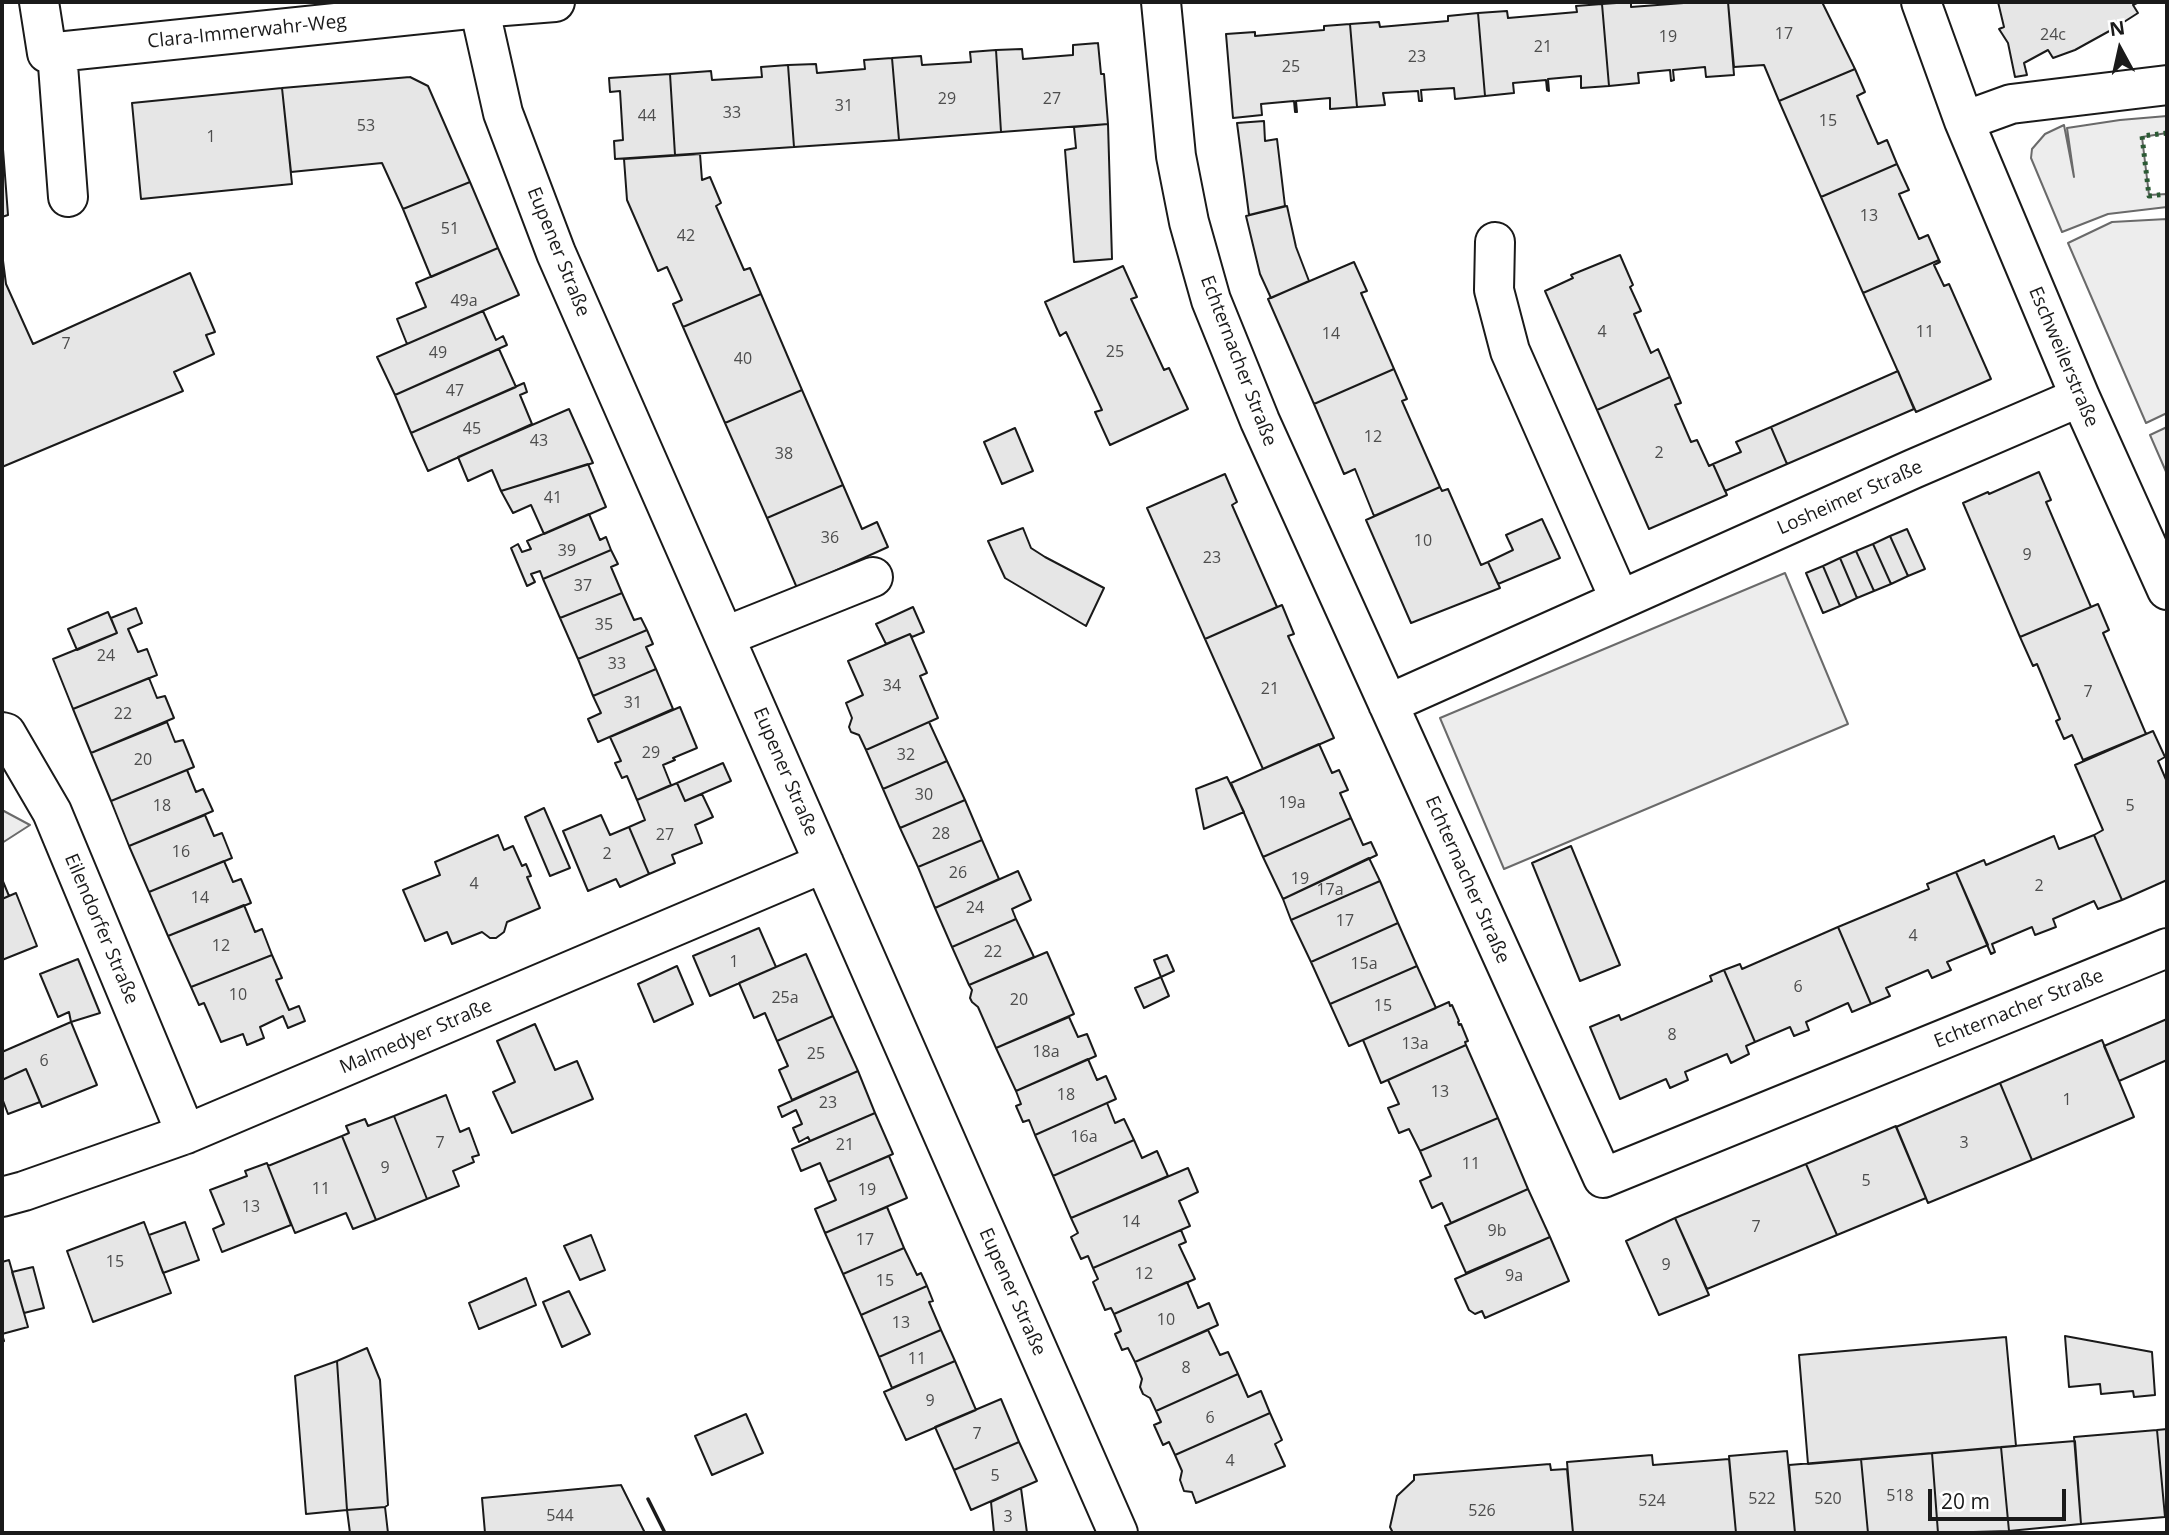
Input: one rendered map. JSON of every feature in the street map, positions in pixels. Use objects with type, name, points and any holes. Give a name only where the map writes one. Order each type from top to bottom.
[{"type":"street","points":[[39,2],[47,53],[57,52],[68,197]]},
{"type":"street","points":[[479,5],[555,2]]},
{"type":"street","name":"Echternacher Straße","points":[[1161,2],[1176,156],[1189,222],[1211,300],[1259,421],[1603,1178],[2167,948]]},
{"type":"street","name":"Eschweilerstraße","points":[[1921,2],[1964,121],[2080,397],[2167,590]]},
{"type":"street","name":"Clara-Immerwahr-Weg","points":[[57,52],[479,5]]},
{"type":"street","name":"Eupener Straße","points":[[479,5],[503,113],[556,253],[1118,1533]]},
{"type":"street","points":[[1964,121],[2011,104],[2167,85]]},
{"type":"street","points":[[1494,242],[1494,290],[1510,351],[1620,600]]},
{"type":"street","name":"Losheimer Straße","points":[[1388,704],[2080,397]]},
{"type":"street","points":[[726,636],[873,577]]},
{"type":"street","name":"Eilendorfer Straße","points":[[2,732],[6,733],[52,812],[186,1134]]},
{"type":"street","name":"Malmedyer Straße","points":[[2,1197],[186,1134],[824,863]]},
{"type":"shaded area","points":[[2167,116],[2167,133],[2142,137],[2149,195],[2167,194],[2167,207],[2108,214],[2062,232],[2031,158],[2032,149],[2045,134],[2064,125],[2074,177],[2067,128]]},
{"type":"shaded area","points":[[2167,219],[2167,413],[2146,423],[2068,243],[2112,222]]},
{"type":"shaded area","points":[[2167,427],[2167,474],[2150,435]]},
{"type":"shaded area","points":[[1785,573],[1848,724],[1504,869],[1440,718]]},
{"type":"shaded area","points":[[2,810],[30,825],[2,843]]},
{"type":"building","points":[[1631,2],[1631,7],[1728,2],[1734,75],[1706,77],[1705,67],[1673,70],[1674,80],[1671,81],[1670,70],[1638,73],[1639,83],[1609,86],[1602,4]]},
{"type":"building","points":[[1728,2],[1822,2],[1855,69],[1779,101],[1764,65],[1734,67]]},
{"type":"building","points":[[1998,2],[2139,2],[2133,5],[2138,13],[2113,29],[2075,50],[2053,58],[2048,50],[2024,63],[2027,75],[2015,77],[2008,43],[1999,29],[2004,27]]},
{"type":"building","points":[[1602,4],[1609,86],[1581,88],[1581,76],[1548,79],[1549,91],[1546,80],[1513,83],[1514,93],[1485,96],[1478,13],[1507,11],[1508,18],[1577,12],[1576,6]]},
{"type":"building","points":[[1478,13],[1485,96],[1455,99],[1454,88],[1421,90],[1422,101],[1419,101],[1418,91],[1383,93],[1385,105],[1357,107],[1350,24],[1379,22],[1380,27],[1448,21],[1448,16]]},
{"type":"building","points":[[1350,24],[1357,107],[1330,109],[1330,98],[1296,101],[1295,112],[1294,101],[1261,104],[1262,115],[1233,118],[1226,34],[1255,32],[1255,36],[1324,30],[1324,26]]},
{"type":"building","points":[[1098,43],[1101,74],[1104,74],[1108,124],[1001,132],[996,50],[1022,49],[1023,59],[1073,55],[1073,45]]},
{"type":"building","points":[[996,50],[1001,132],[899,140],[892,58],[921,56],[922,65],[971,62],[970,52]]},
{"type":"building","points":[[892,58],[899,140],[794,147],[788,65],[816,64],[817,73],[865,69],[864,60]]},
{"type":"building","points":[[788,65],[794,147],[675,155],[670,74],[711,71],[712,80],[762,77],[761,67]]},
{"type":"building","points":[[1855,69],[1865,92],[1857,96],[1878,144],[1887,140],[1897,164],[1821,197],[1779,101]]},
{"type":"building","points":[[670,74],[675,155],[615,159],[614,141],[623,140],[620,91],[610,92],[609,78]]},
{"type":"building","points":[[410,77],[428,86],[470,182],[403,209],[382,163],[291,172],[282,88]]},
{"type":"building","points":[[282,88],[292,184],[141,199],[132,103]]},
{"type":"building","points":[[1264,121],[1265,141],[1277,139],[1285,206],[1249,215],[1237,123]]},
{"type":"building","points":[[1108,124],[1112,259],[1074,262],[1065,150],[1076,148],[1074,127]]},
{"type":"building","points":[[2,136],[8,215],[2,217]]},
{"type":"building","points":[[700,154],[702,180],[710,177],[721,203],[716,206],[744,270],[750,268],[761,294],[683,327],[673,304],[682,300],[667,267],[658,271],[627,200],[624,159]]},
{"type":"building","points":[[1897,164],[1909,190],[1899,194],[1919,239],[1928,235],[1939,260],[1863,293],[1821,197]]},
{"type":"building","points":[[470,182],[498,248],[431,277],[403,209]]},
{"type":"building","points":[[1287,206],[1296,247],[1309,281],[1271,298],[1260,274],[1246,216]]},
{"type":"building","points":[[498,248],[519,295],[407,344],[397,319],[426,307],[416,283]]},
{"type":"building","points":[[2,253],[6,284],[33,344],[190,273],[215,332],[206,335],[214,354],[174,372],[183,391],[2,467]]},
{"type":"building","points":[[1620,255],[1641,311],[1634,314],[1651,353],[1658,349],[1670,377],[1597,410],[1545,291],[1573,278],[1571,275]]},
{"type":"building","points":[[1939,260],[1940,262],[1934,265],[1944,286],[1949,284],[1991,379],[1916,412],[1863,293]]},
{"type":"building","points":[[1354,262],[1367,291],[1361,293],[1394,369],[1314,404],[1268,299]]},
{"type":"building","points":[[1123,266],[1137,297],[1131,299],[1164,370],[1169,368],[1188,409],[1110,445],[1095,412],[1102,410],[1066,332],[1060,336],[1045,302]]},
{"type":"building","points":[[761,294],[802,390],[725,423],[683,327]]},
{"type":"building","points":[[483,311],[496,340],[503,336],[507,345],[395,395],[377,357]]},
{"type":"building","points":[[499,349],[516,387],[411,433],[395,395]]},
{"type":"building","points":[[1394,369],[1407,399],[1402,401],[1440,487],[1374,516],[1355,469],[1344,474],[1314,404]]},
{"type":"building","points":[[1898,371],[1914,409],[1787,464],[1771,427]]},
{"type":"building","points":[[1670,377],[1681,403],[1675,405],[1691,442],[1697,440],[1709,466],[1713,464],[1727,495],[1649,529],[1597,410]]},
{"type":"building","points":[[524,383],[527,392],[520,395],[532,424],[428,471],[411,433]]},
{"type":"building","points":[[802,390],[843,485],[767,518],[725,423]]},
{"type":"building","points":[[569,409],[593,463],[501,491],[492,470],[468,481],[458,457]]},
{"type":"building","points":[[1771,427],[1787,464],[1725,491],[1713,464],[1741,452],[1736,442]]},
{"type":"building","points":[[1015,428],[1033,471],[1002,484],[984,442]]},
{"type":"building","points":[[588,464],[606,507],[544,534],[531,505],[513,513],[501,491]]},
{"type":"building","points":[[2039,472],[2051,500],[2046,502],[2091,607],[2020,637],[1963,503]]},
{"type":"building","points":[[1225,474],[1237,502],[1232,505],[1277,607],[1205,639],[1147,508]]},
{"type":"building","points":[[843,485],[862,529],[877,522],[888,547],[797,588],[767,518]]},
{"type":"building","points":[[1440,487],[1442,491],[1448,489],[1481,565],[1488,562],[1500,588],[1411,623],[1366,520]]},
{"type":"building","points":[[589,514],[600,540],[606,537],[611,550],[543,579],[540,571],[531,574],[535,582],[527,586],[511,548],[518,544],[522,552],[531,549],[527,541]]},
{"type":"building","points":[[1542,519],[1560,558],[1498,584],[1488,562],[1513,550],[1506,535]]},
{"type":"building","points":[[1023,528],[1031,548],[1104,588],[1086,626],[1005,578],[988,541]]},
{"type":"building","points":[[1907,529],[1925,569],[1908,576],[1890,536]]},
{"type":"building","points":[[1890,536],[1908,576],[1891,584],[1873,544]]},
{"type":"building","points":[[1873,544],[1891,584],[1874,591],[1856,551]]},
{"type":"building","points":[[611,550],[618,564],[611,567],[622,593],[560,618],[543,579]]},
{"type":"building","points":[[1856,551],[1874,591],[1857,598],[1840,558]]},
{"type":"building","points":[[1840,558],[1857,598],[1840,606],[1823,566]]},
{"type":"building","points":[[1823,566],[1840,606],[1823,613],[1806,573]]},
{"type":"building","points":[[622,593],[634,620],[641,618],[647,630],[578,659],[560,618]]},
{"type":"building","points":[[2098,604],[2109,630],[2103,633],[2146,734],[2083,760],[2072,735],[2064,739],[2056,721],[2060,719],[2037,664],[2033,666],[2020,637]]},
{"type":"building","points":[[1282,605],[1294,634],[1288,636],[1334,738],[1263,769],[1205,639]]},
{"type":"building","points":[[913,607],[924,632],[912,637],[910,634],[886,644],[876,624]]},
{"type":"building","points":[[136,608],[142,623],[128,629],[138,652],[147,649],[157,675],[73,709],[53,659],[117,633],[111,618]]},
{"type":"building","points":[[108,612],[117,633],[77,650],[68,629]]},
{"type":"building","points":[[647,630],[653,644],[646,647],[656,669],[593,696],[578,659]]},
{"type":"building","points":[[910,634],[927,673],[920,676],[938,718],[866,750],[859,735],[851,732],[849,727],[852,718],[846,703],[863,695],[848,661]]},
{"type":"building","points":[[656,669],[673,709],[598,742],[588,719],[601,713],[593,696]]},
{"type":"building","points":[[149,678],[157,698],[165,696],[174,718],[91,753],[73,709]]},
{"type":"building","points":[[680,707],[697,748],[663,765],[671,785],[637,800],[627,776],[622,778],[615,763],[621,761],[610,737]]},
{"type":"building","points":[[167,722],[175,742],[183,740],[194,767],[111,801],[91,753]]},
{"type":"building","points":[[929,722],[947,761],[883,789],[866,750]]},
{"type":"building","points":[[2153,731],[2165,757],[2158,761],[2167,782],[2167,880],[2122,900],[2094,835],[2103,830],[2075,765]]},
{"type":"building","points":[[1319,744],[1332,773],[1339,770],[1348,790],[1340,793],[1351,818],[1263,857],[1231,783]]},
{"type":"building","points":[[947,761],[965,800],[900,828],[883,789]]},
{"type":"building","points":[[723,763],[731,781],[685,801],[677,783]]},
{"type":"building","points":[[187,770],[196,792],[203,789],[213,811],[129,846],[111,801]]},
{"type":"building","points":[[1227,777],[1244,812],[1204,829],[1196,789]]},
{"type":"building","points":[[677,783],[685,801],[702,794],[713,817],[695,825],[702,843],[672,855],[675,863],[649,874],[629,827],[645,820],[637,800]]},
{"type":"building","points":[[965,800],[982,840],[918,867],[900,828]]},
{"type":"building","points":[[544,808],[570,868],[550,876],[525,817]]},
{"type":"building","points":[[205,815],[214,836],[222,833],[232,858],[149,892],[129,846]]},
{"type":"building","points":[[601,815],[610,835],[629,827],[649,874],[620,887],[616,879],[588,891],[563,831]]},
{"type":"building","points":[[1351,818],[1363,845],[1371,842],[1377,855],[1283,899],[1263,857]]},
{"type":"building","points":[[498,835],[504,850],[513,846],[522,866],[526,864],[531,876],[527,877],[540,908],[507,922],[504,932],[496,938],[490,938],[482,932],[452,944],[447,932],[425,941],[403,890],[440,875],[435,862]]},
{"type":"building","points":[[2094,835],[2122,900],[2098,909],[2094,901],[2053,919],[2056,927],[2035,935],[2032,927],[1992,944],[1995,952],[1991,954],[1956,872],[1984,860],[1986,865],[2054,836],[2059,849]]},
{"type":"building","points":[[982,840],[999,879],[935,908],[918,867]]},
{"type":"building","points":[[1571,846],[1620,965],[1580,981],[1532,863]]},
{"type":"building","points":[[1369,858],[1380,881],[1291,920],[1283,899]]},
{"type":"building","points":[[224,861],[233,882],[241,879],[251,903],[168,936],[149,892]]},
{"type":"building","points":[[1018,871],[1031,900],[1012,909],[1016,919],[952,947],[935,908]]},
{"type":"building","points":[[1956,872],[1988,945],[1947,962],[1951,970],[1932,978],[1928,970],[1886,988],[1890,996],[1871,1004],[1838,927],[1929,889],[1927,884]]},
{"type":"building","points":[[2,879],[9,896],[2,899]]},
{"type":"building","points":[[1380,881],[1398,923],[1311,962],[1291,920]]},
{"type":"building","points":[[16,893],[37,946],[2,960],[2,899]]},
{"type":"building","points":[[244,905],[255,932],[262,929],[272,955],[191,987],[168,936]]},
{"type":"building","points":[[1016,919],[1034,957],[969,985],[952,947]]},
{"type":"building","points":[[1398,923],[1417,966],[1330,1004],[1311,962]]},
{"type":"building","points":[[1838,927],[1871,1004],[1852,1012],[1848,1003],[1806,1022],[1809,1030],[1794,1036],[1790,1027],[1755,1042],[1724,970],[1740,964],[1742,969]]},
{"type":"building","points":[[759,928],[776,967],[710,996],[693,956]]},
{"type":"building","points":[[1047,952],[1074,1014],[996,1048],[978,1007],[970,998],[972,990],[969,985]]},
{"type":"building","points":[[806,954],[833,1016],[777,1041],[765,1013],[754,1018],[739,983]]},
{"type":"building","points":[[272,955],[282,978],[276,980],[289,1010],[299,1006],[305,1021],[288,1028],[283,1016],[260,1027],[264,1038],[247,1045],[243,1034],[221,1042],[204,1003],[199,1005],[191,987]]},
{"type":"building","points":[[1167,955],[1174,971],[1161,977],[1154,960]]},
{"type":"building","points":[[78,959],[100,1013],[71,1022],[69,1012],[58,1017],[40,974]]},
{"type":"building","points":[[677,966],[693,1004],[654,1022],[638,984]]},
{"type":"building","points":[[1417,966],[1436,1008],[1349,1046],[1330,1004]]},
{"type":"building","points":[[1724,970],[1755,1042],[1746,1046],[1749,1054],[1731,1063],[1727,1054],[1685,1072],[1688,1080],[1670,1088],[1666,1079],[1620,1099],[1590,1027],[1619,1015],[1621,1020],[1712,981],[1710,976]]},
{"type":"building","points":[[1161,977],[1169,996],[1144,1008],[1135,988]]},
{"type":"building","points":[[1449,1002],[1468,1041],[1465,1042],[1466,1045],[1381,1083],[1363,1040]]},
{"type":"building","points":[[833,1016],[858,1071],[792,1100],[779,1070],[788,1066],[777,1041]]},
{"type":"building","points":[[1069,1017],[1078,1037],[1087,1034],[1096,1056],[1016,1091],[996,1048]]},
{"type":"building","points":[[2167,1019],[2167,1060],[2119,1081],[2104,1046]]},
{"type":"building","points":[[71,1022],[97,1085],[42,1107],[26,1069],[2,1080],[2,1052]]},
{"type":"building","points":[[535,1024],[555,1070],[577,1061],[593,1099],[512,1133],[493,1092],[515,1082],[497,1041]]},
{"type":"building","points":[[2102,1040],[2134,1117],[2032,1160],[2000,1083]]},
{"type":"building","points":[[1466,1045],[1498,1118],[1420,1151],[1409,1129],[1399,1133],[1388,1108],[1399,1104],[1388,1080]]},
{"type":"building","points":[[1088,1059],[1097,1080],[1106,1076],[1116,1099],[1035,1135],[1029,1120],[1023,1122],[1016,1106],[1021,1104],[1016,1091]]},
{"type":"building","points":[[26,1069],[40,1102],[8,1114],[2,1098],[2,1080]]},
{"type":"building","points":[[858,1071],[875,1113],[810,1141],[808,1137],[799,1142],[793,1128],[802,1124],[796,1110],[782,1117],[778,1107]]},
{"type":"building","points":[[2000,1083],[2032,1160],[1928,1203],[1896,1127]]},
{"type":"building","points":[[446,1095],[460,1132],[469,1128],[479,1155],[472,1157],[474,1162],[453,1171],[459,1186],[427,1199],[394,1116]]},
{"type":"building","points":[[1107,1103],[1115,1123],[1124,1119],[1134,1140],[1053,1176],[1035,1135]]},
{"type":"building","points":[[875,1113],[893,1154],[828,1182],[820,1163],[801,1171],[792,1149]]},
{"type":"building","points":[[394,1116],[427,1199],[376,1220],[342,1136],[349,1133],[346,1126],[365,1119],[368,1126]]},
{"type":"building","points":[[1498,1118],[1528,1189],[1451,1223],[1442,1203],[1432,1208],[1420,1181],[1431,1176],[1420,1151]]},
{"type":"building","points":[[1896,1126],[1926,1198],[1837,1235],[1806,1164]]},
{"type":"building","points":[[342,1136],[376,1220],[353,1229],[346,1213],[295,1233],[268,1166]]},
{"type":"building","points":[[1134,1140],[1142,1158],[1157,1151],[1168,1176],[1071,1218],[1053,1176]]},
{"type":"building","points":[[889,1156],[907,1198],[825,1233],[815,1209],[836,1200],[828,1182]]},
{"type":"building","points":[[267,1163],[291,1225],[222,1252],[213,1229],[224,1224],[210,1190],[247,1176],[245,1171]]},
{"type":"building","points":[[1806,1164],[1837,1235],[1707,1289],[1675,1218]]},
{"type":"building","points":[[1188,1168],[1198,1192],[1179,1201],[1190,1226],[1093,1268],[1088,1256],[1081,1259],[1071,1237],[1078,1233],[1071,1218]]},
{"type":"building","points":[[1528,1189],[1550,1237],[1466,1273],[1445,1226]]},
{"type":"building","points":[[887,1207],[904,1248],[843,1274],[825,1233]]},
{"type":"building","points":[[1675,1218],[1709,1295],[1659,1315],[1626,1241]]},
{"type":"building","points":[[144,1222],[171,1293],[93,1322],[67,1251]]},
{"type":"building","points":[[185,1222],[199,1260],[163,1273],[149,1235]]},
{"type":"building","points":[[1181,1230],[1186,1242],[1179,1245],[1195,1279],[1114,1314],[1111,1308],[1105,1310],[1093,1282],[1098,1279],[1093,1268]]},
{"type":"building","points":[[591,1235],[605,1270],[580,1280],[564,1246]]},
{"type":"building","points":[[1550,1237],[1569,1281],[1485,1318],[1482,1311],[1475,1314],[1469,1310],[1455,1279]]},
{"type":"building","points":[[904,1248],[917,1275],[921,1273],[927,1286],[861,1315],[843,1274]]},
{"type":"building","points":[[9,1260],[28,1327],[2,1334],[2,1262]]},
{"type":"building","points":[[33,1267],[44,1308],[24,1313],[12,1272]]},
{"type":"building","points":[[526,1278],[536,1305],[479,1329],[469,1303]]},
{"type":"building","points":[[1187,1282],[1198,1308],[1209,1303],[1218,1325],[1135,1362],[1128,1348],[1122,1350],[1115,1334],[1121,1331],[1114,1314]]},
{"type":"building","points":[[927,1286],[933,1301],[929,1302],[941,1330],[879,1357],[861,1315]]},
{"type":"building","points":[[569,1291],[590,1334],[562,1347],[543,1302]]},
{"type":"building","points":[[941,1330],[955,1361],[892,1388],[879,1357]]},
{"type":"building","points":[[1208,1330],[1220,1355],[1228,1352],[1238,1374],[1156,1411],[1150,1398],[1143,1394],[1140,1387],[1142,1379],[1135,1362]]},
{"type":"building","points":[[2065,1336],[2152,1352],[2155,1395],[2134,1397],[2133,1391],[2101,1394],[2100,1384],[2069,1387]]},
{"type":"building","points":[[2006,1337],[2016,1446],[1808,1464],[1799,1355]]},
{"type":"building","points":[[367,1348],[380,1380],[388,1505],[347,1510],[337,1361]]},
{"type":"building","points":[[337,1361],[347,1510],[306,1514],[295,1376]]},
{"type":"building","points":[[955,1361],[976,1410],[906,1440],[884,1392]]},
{"type":"building","points":[[1238,1374],[1248,1397],[1261,1391],[1270,1413],[1175,1455],[1169,1442],[1163,1445],[1154,1425],[1161,1422],[1156,1411]]},
{"type":"building","points":[[1001,1399],[1019,1442],[954,1470],[935,1427]]},
{"type":"building","points":[[1270,1413],[1282,1440],[1275,1444],[1285,1466],[1196,1503],[1192,1492],[1184,1491],[1180,1480],[1182,1471],[1175,1455]]},
{"type":"building","points":[[746,1414],[763,1453],[712,1475],[695,1436]]},
{"type":"building","points":[[2167,1429],[2167,1517],[2165,1517],[2157,1430]]},
{"type":"building","points":[[2157,1430],[2165,1517],[2081,1524],[2074,1437]]},
{"type":"building","points":[[2075,1441],[2081,1524],[2009,1531],[2001,1447]]},
{"type":"building","points":[[1019,1442],[1037,1481],[971,1510],[954,1470]]},
{"type":"building","points":[[2001,1447],[2009,1531],[1938,1533],[1932,1453]]},
{"type":"building","points":[[1787,1451],[1795,1533],[1736,1533],[1729,1456]]},
{"type":"building","points":[[1932,1453],[1938,1533],[1868,1533],[1861,1459]]},
{"type":"building","points":[[1652,1455],[1653,1465],[1729,1459],[1736,1533],[1573,1533],[1567,1462]]},
{"type":"building","points":[[1861,1459],[1868,1533],[1795,1533],[1789,1465]]},
{"type":"building","points":[[1550,1464],[1551,1470],[1567,1469],[1573,1533],[1393,1533],[1390,1527],[1397,1496],[1414,1480],[1414,1475]]},
{"type":"building","points":[[621,1485],[645,1533],[485,1533],[482,1498]]},
{"type":"building","points":[[1021,1488],[1027,1533],[994,1533],[991,1502]]},
{"type":"building","points":[[385,1507],[388,1533],[350,1533],[347,1510]]},
{"type":"hedge","points":[[2167,133],[2142,136],[2149,196],[2167,194]]},
{"type":"wall","points":[[648,1499],[665,1533]]}]
